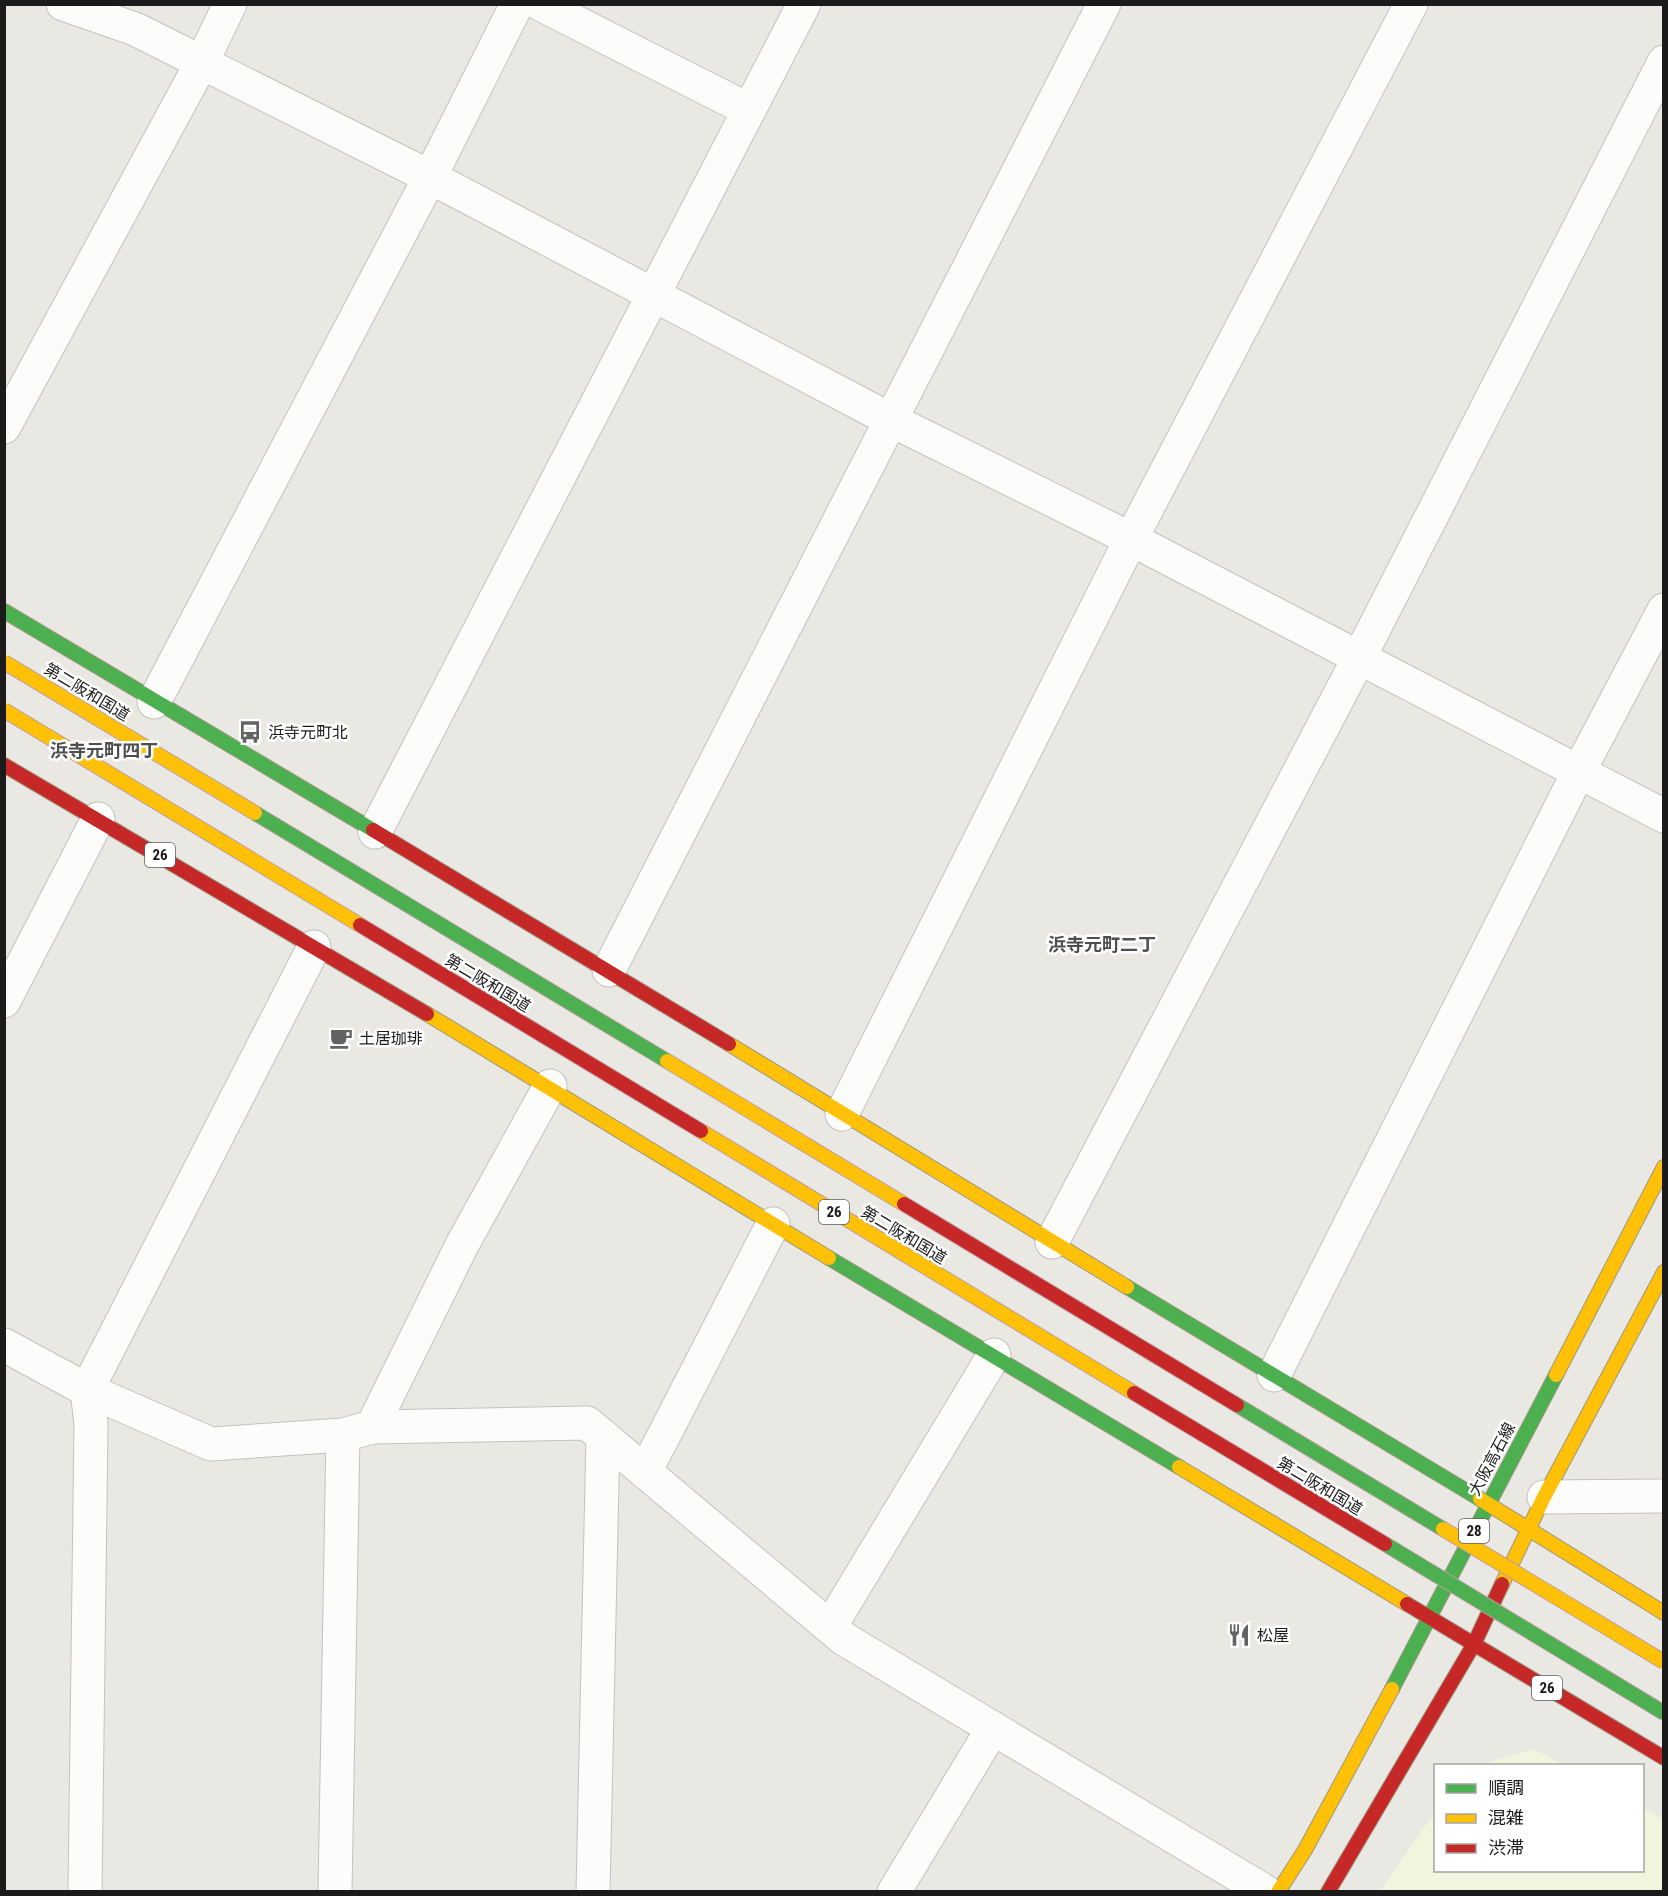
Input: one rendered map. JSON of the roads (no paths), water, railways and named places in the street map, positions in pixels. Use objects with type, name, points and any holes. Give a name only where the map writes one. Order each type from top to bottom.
[{"type":"main road","points":[[4,611],[609,970],[1664,1613]]},
{"type":"main road","name":"第二阪和国道","points":[[4,662],[1664,1662]]},
{"type":"main road","name":"第二阪和国道","points":[[4,710],[1664,1713]]},
{"type":"main road","name":"26","points":[[4,765],[550,1086],[773,1224],[994,1354],[1664,1758]]},
{"type":"main road","name":"大阪高石線","points":[[1278,1892],[1305,1850],[1431,1616],[1664,1167]]},
{"type":"main road","points":[[1328,1892],[1474,1644],[1544,1497],[1664,1272]]},
{"type":"street","points":[[63,4],[135,29],[430,177],[891,420],[1131,539],[1664,816]]},
{"type":"street","points":[[4,427],[202,62],[230,4]]},
{"type":"street","points":[[154,702],[430,177],[517,4]]},
{"type":"street","points":[[540,4],[749,110]]},
{"type":"street","points":[[375,832],[804,4]]},
{"type":"street","points":[[609,970],[1104,4]]},
{"type":"street","points":[[842,1114],[1131,539],[1411,4]]},
{"type":"street","points":[[1052,1242],[1359,658],[1664,62]]},
{"type":"street","points":[[1274,1375],[1578,773],[1664,610]]},
{"type":"street","points":[[4,1001],[98,819]]},
{"type":"street","points":[[85,1892],[91,1424],[87,1390],[314,947]]},
{"type":"street","points":[[335,1892],[357,1431],[550,1086]]},
{"type":"street","points":[[645,1472],[773,1224]]},
{"type":"street","points":[[4,1346],[87,1390],[211,1444],[357,1431],[587,1423],[844,1639],[1266,1892]]},
{"type":"street","points":[[830,1627],[994,1354]]},
{"type":"street","points":[[593,1892],[603,1436]]},
{"type":"street","points":[[1544,1497],[1664,1496]]},
{"type":"street","points":[[894,1892],[993,1728]]},
{"type":"place","name":"浜寺元町北","points":[[250,732]]},
{"type":"place","name":"土居珈琲","points":[[341,1038]]},
{"type":"place","name":"松屋","points":[[1239,1635]]},
{"type":"district","name":"浜寺元町四丁","points":[[104,750]]},
{"type":"district","name":"浜寺元町二丁","points":[[1102,944]]}]
